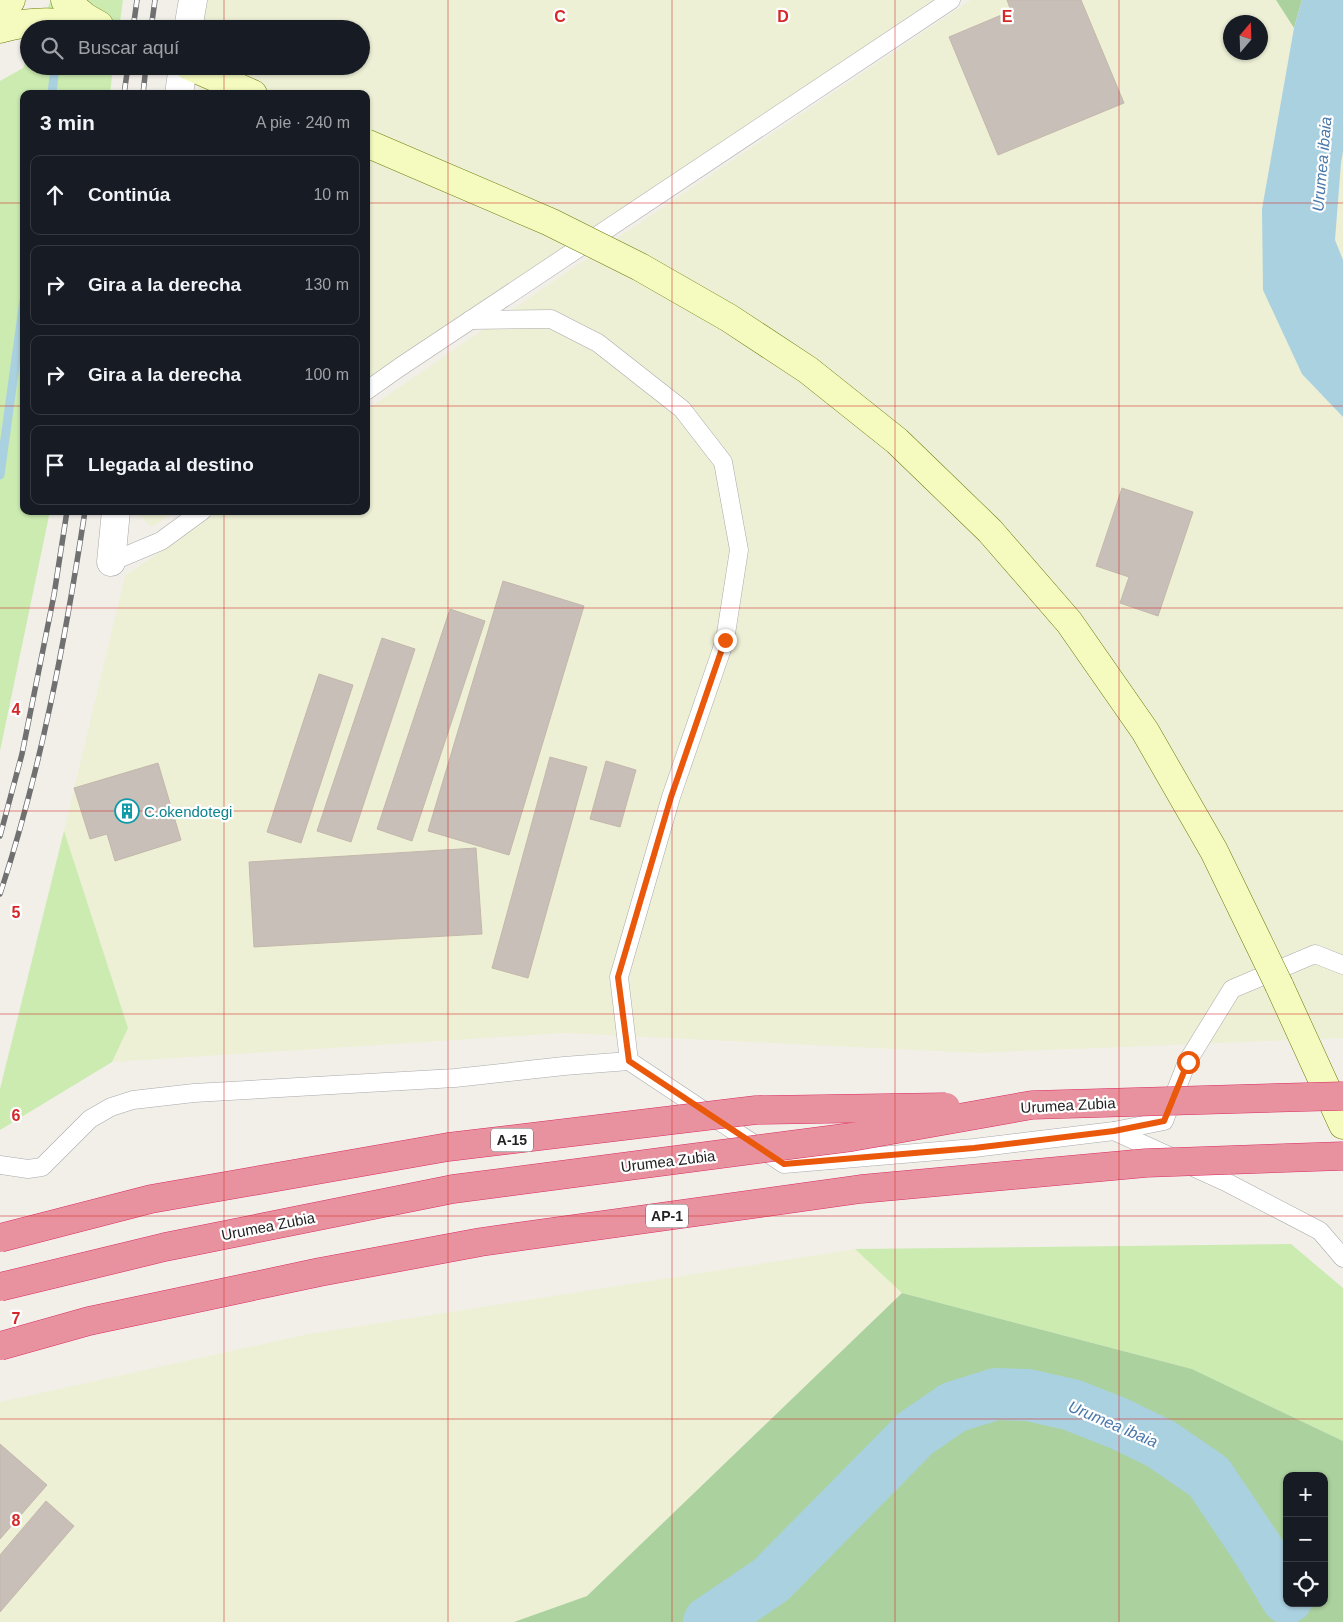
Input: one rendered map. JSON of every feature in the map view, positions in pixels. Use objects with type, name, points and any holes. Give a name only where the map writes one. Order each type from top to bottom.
[{"type":"highway","name":"Urumea Zubia","points":[[0,1287],[165,1247],[452,1189],[852,1137],[1032,1105],[1343,1096]]},
{"type":"highway","name":"A-15","points":[[0,1238],[151,1199],[448,1147],[756,1110],[1032,1105]]},
{"type":"highway","name":"AP-1","points":[[0,1346],[99,1319],[320,1272],[481,1242],[861,1189],[1146,1163],[1343,1156]]},
{"type":"main road","points":[[0,17],[11,0]]},
{"type":"main road","points":[[65,0],[90,20]]},
{"type":"main road","points":[[0,29],[20,25]]},
{"type":"main road","points":[[210,75],[244,90]]},
{"type":"main road","points":[[370,145],[550,222],[640,267],[729,318],[808,370],[898,441],[990,531],[1069,622],[1145,731],[1214,852],[1279,985],[1343,1125]]},
{"type":"street","points":[[190,20],[193,0]]},
{"type":"street","points":[[180,90],[182,75]]},
{"type":"street","points":[[111,562],[116,515]]},
{"type":"lane","points":[[370,388],[951,0]]},
{"type":"lane","points":[[470,320],[551,318],[598,343],[682,408],[723,462],[739,550],[725,640],[671,797],[618,977],[629,1061]]},
{"type":"lane","points":[[111,562],[161,541],[197,515]]},
{"type":"lane","points":[[0,1165],[28,1170],[42,1167],[90,1119],[111,1108],[133,1100],[194,1093],[456,1078],[629,1061],[784,1164],[974,1148],[1114,1131],[1164,1121],[1188,1062],[1232,989],[1315,954],[1343,965]]},
{"type":"lane","points":[[1114,1131],[1226,1182],[1320,1231],[1343,1258]]},
{"type":"green space","points":[[51,0],[123,0],[120,20],[43,20]]},
{"type":"green space","points":[[204,0],[933,0],[370,380],[370,90],[198,90],[199,75],[370,75],[370,20],[201,20]]},
{"type":"green space","points":[[971,0],[1276,0],[1294,28],[1262,209],[1302,374],[1343,417],[1343,1038],[976,1053],[566,1033],[112,1062],[128,1028],[64,831],[125,576],[213,515],[370,515],[370,407]]},
{"type":"green space","points":[[1276,0],[1302,0],[1294,28]]},
{"type":"green space","points":[[20,70],[20,75],[112,75],[110,90],[20,90],[20,515],[49,515],[0,751],[0,81]]},
{"type":"green space","points":[[1343,151],[1343,260],[1335,240]]},
{"type":"green space","points":[[139,515],[170,515],[152,527]]},
{"type":"green space","points":[[64,831],[128,1028],[112,1062],[0,1130],[0,1089]]},
{"type":"green space","points":[[1291,1244],[1343,1288],[1343,1441],[1192,1369],[902,1293],[855,1249]]},
{"type":"green space","points":[[862,1248],[902,1293],[587,1596],[514,1622],[0,1622],[0,1402],[308,1334]]},
{"type":"green space","points":[[902,1293],[1192,1369],[1343,1441],[1343,1622],[514,1622],[587,1596]]},
{"type":"water","points":[[1302,0],[1343,0],[1343,151],[1335,240],[1343,260],[1343,417],[1302,374],[1263,290],[1262,209],[1294,28]]},
{"type":"building","points":[[1007,0],[1081,0],[1124,103],[998,155],[949,37],[1011,11]]},
{"type":"building","points":[[1122,488],[1193,512],[1158,616],[1120,603],[1129,577],[1096,566]]},
{"type":"building","points":[[503,581],[584,606],[509,855],[428,831]]},
{"type":"building","points":[[450,609],[485,621],[412,841],[377,829]]},
{"type":"building","points":[[382,638],[415,649],[351,842],[317,831]]},
{"type":"building","points":[[319,674],[353,685],[301,843],[267,832]]},
{"type":"building","points":[[550,757],[587,767],[528,978],[492,968]]},
{"type":"building","points":[[606,761],[636,770],[620,827],[590,819]]},
{"type":"building","name":"C.okendotegi","points":[[158,763],[181,840],[115,861],[107,834],[90,839],[74,788]]},
{"type":"building","points":[[476,848],[482,934],[254,947],[249,862]]},
{"type":"building","points":[[0,1444],[47,1485],[0,1539]]},
{"type":"building","points":[[46,1501],[74,1526],[0,1612],[0,1555]]},
{"type":"waterway","points":[[52,90],[54,75]]},
{"type":"waterway","points":[[0,475],[20,329]]},
{"type":"waterway","name":"Urumea ibaia","points":[[709,1622],[771,1580],[916,1433],[954,1407],[996,1394],[1028,1395],[1072,1405],[1120,1424],[1161,1444],[1209,1477],[1283,1591]]},
{"type":"railway","points":[[134,20],[137,0]]},
{"type":"railway","points":[[152,20],[155,0]]},
{"type":"railway","points":[[125,90],[127,75]]},
{"type":"railway","points":[[143,90],[145,75]]},
{"type":"railway","points":[[0,836],[22,754],[54,595],[66,515]]},
{"type":"railway","points":[[0,894],[15,847],[40,753],[60,657],[84,515]]},
{"type":"place","name":"C.okendotegi","points":[[127,811]]},
{"type":"route","points":[[725,640],[671,797],[618,977],[629,1061],[784,1164],[974,1148],[1114,1131],[1164,1121],[1188,1062]]}]
